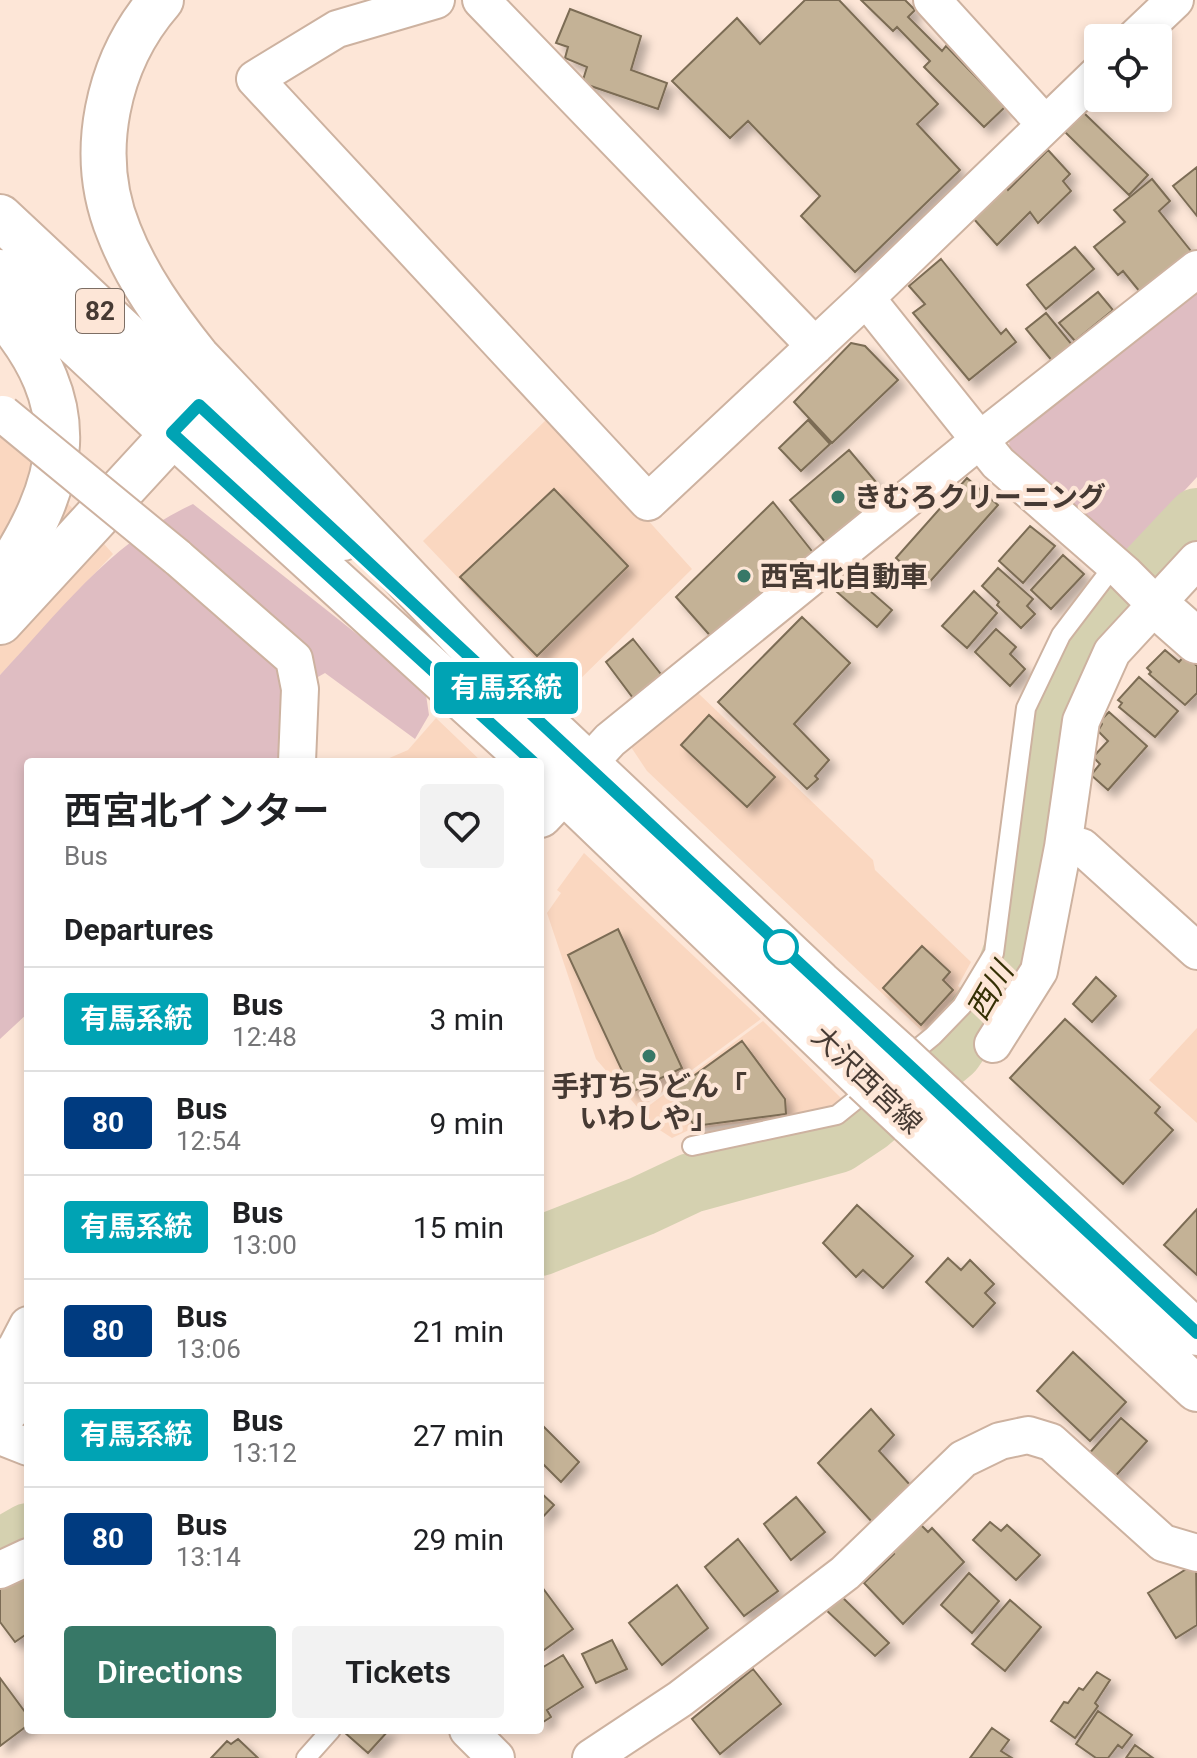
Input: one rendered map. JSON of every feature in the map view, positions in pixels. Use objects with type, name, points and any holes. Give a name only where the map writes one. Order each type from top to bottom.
[{"type":"main road","points":[[161,0],[146,17],[123,55],[109,97],[104,140],[107,184],[117,229],[138,274],[164,315],[197,357],[541,758]]},
{"type":"main road","name":"大沢西宮線","points":[[0,217],[186,419],[538,758]]},
{"type":"main road","name":"大沢西宮線","points":[[0,272],[186,419]]},
{"type":"main road","points":[[0,310],[27,345],[44,375],[55,403],[59,432],[43,507],[26,543],[0,582]]},
{"type":"main road","points":[[0,622],[186,419]]},
{"type":"main road","points":[[1135,583],[1197,641]]},
{"type":"main road","name":"大沢西宮線","points":[[552,771],[819,983],[881,1067],[926,1109],[1197,1389]]},
{"type":"main road","name":"大沢西宮線","points":[[926,1109],[1197,1333]]},
{"type":"main road","points":[[0,1417],[24,1390]]},
{"type":"street","points":[[436,0],[337,29],[255,79],[648,502],[866,298],[1084,87]]},
{"type":"street","points":[[481,0],[815,346]]},
{"type":"street","points":[[932,0],[1045,124]]},
{"type":"street","points":[[552,771],[610,740],[981,439],[1197,269]]},
{"type":"street","points":[[866,298],[998,463],[1135,583]]},
{"type":"street","points":[[2,413],[177,557],[294,659],[300,689],[297,758]]},
{"type":"street","points":[[1135,583],[1197,560]]},
{"type":"street","points":[[993,1044],[1039,971],[1064,842],[1081,721],[1112,652],[1135,583]]},
{"type":"street","points":[[1064,842],[1082,847],[1197,951]]},
{"type":"street","points":[[0,1366],[16,1348],[24,1333]]},
{"type":"street","points":[[591,1758],[680,1699],[832,1583],[963,1459],[1000,1441],[1028,1435],[1051,1442],[1163,1543],[1197,1553]]},
{"type":"street","points":[[0,1436],[24,1445]]},
{"type":"street","points":[[0,1570],[24,1559]]},
{"type":"street","points":[[472,1734],[496,1758]]},
{"type":"lane","points":[[692,1146],[837,1115],[933,1036],[962,1006],[994,953],[1026,708],[1061,635],[1135,583]]},
{"type":"lane","points":[[306,1758],[327,1734]]},
{"type":"shaded area","points":[[1197,290],[1197,477],[1127,553],[1010,454],[1009,440]]},
{"type":"shaded area","points":[[552,414],[692,569],[567,692],[423,541]]},
{"type":"shaded area","points":[[0,437],[33,464],[113,554],[0,675]]},
{"type":"shaded area","points":[[193,504],[425,688],[429,715],[415,739],[325,673],[286,695],[282,758],[24,758],[24,1017],[0,1039],[0,675],[112,557],[164,519]]},
{"type":"shaded area","points":[[698,693],[873,860],[875,870],[971,962],[958,986],[962,989],[923,1032],[647,771],[629,744]]},
{"type":"shaded area","points":[[436,718],[478,758],[389,758],[408,750]]},
{"type":"shaded area","points":[[584,853],[761,1019],[639,1109],[596,1059],[547,913],[561,893],[557,890]]},
{"type":"shaded area","points":[[763,1021],[841,1098],[825,1112],[689,1130],[672,1138],[655,1127],[643,1110]]},
{"type":"shaded area","points":[[1197,1028],[1197,1123],[1149,1080]]},
{"type":"building","points":[[805,0],[839,0],[938,104],[917,124],[960,170],[855,272],[801,216],[820,196],[748,121],[730,138],[672,81],[737,18],[760,44]]},
{"type":"building","points":[[861,0],[905,0],[915,10],[908,17],[942,51],[946,46],[1005,107],[984,127],[924,67],[930,61],[897,27],[893,31]]},
{"type":"building","points":[[570,9],[641,36],[631,70],[667,83],[658,109],[582,83],[587,67],[565,58],[568,47],[556,43]]},
{"type":"building","points":[[1084,113],[1148,175],[1129,195],[1065,132]]},
{"type":"building","points":[[1048,150],[1070,174],[1063,181],[1071,191],[1038,223],[1030,212],[997,245],[973,218],[1006,187],[1008,190]]},
{"type":"building","points":[[1197,167],[1197,216],[1173,186]]},
{"type":"building","points":[[1152,179],[1170,201],[1159,211],[1191,251],[1140,292],[1123,271],[1118,275],[1094,247],[1125,222],[1114,210]]},
{"type":"building","points":[[1075,247],[1094,269],[1046,309],[1027,285]]},
{"type":"building","points":[[941,259],[1001,334],[1006,329],[1016,342],[969,380],[913,313],[925,304],[909,286]]},
{"type":"building","points":[[1098,292],[1113,310],[1075,341],[1059,323]]},
{"type":"building","points":[[1046,313],[1073,346],[1053,362],[1026,329]]},
{"type":"building","points":[[851,343],[865,346],[898,380],[832,443],[794,402]]},
{"type":"building","points":[[808,420],[830,444],[801,471],[779,448]]},
{"type":"building","name":"きむろクリーニング","points":[[849,450],[887,495],[826,543],[790,500]]},
{"type":"building","points":[[967,478],[998,505],[926,586],[896,558]]},
{"type":"building","points":[[554,489],[628,566],[537,656],[460,577]]},
{"type":"building","name":"西宮北自動車","points":[[773,502],[815,555],[714,640],[676,597]]},
{"type":"building","points":[[1030,526],[1055,546],[1023,583],[999,561]]},
{"type":"building","points":[[1063,555],[1084,574],[1051,609],[1031,590]]},
{"type":"building","points":[[998,568],[1033,599],[1027,606],[1035,614],[1021,628],[982,586]]},
{"type":"building","points":[[853,576],[892,610],[877,627],[837,592]]},
{"type":"building","points":[[974,591],[997,613],[967,648],[942,626]]},
{"type":"building","points":[[802,617],[850,663],[794,724],[829,760],[815,776],[818,779],[807,789],[718,702]]},
{"type":"building","points":[[996,629],[1016,647],[1010,654],[1025,669],[1010,686],[975,652]]},
{"type":"building","points":[[633,639],[664,678],[636,702],[606,662]]},
{"type":"building","points":[[1165,650],[1179,662],[1185,655],[1197,666],[1197,693],[1185,705],[1149,674],[1151,672],[1147,668]]},
{"type":"building","points":[[1139,677],[1178,711],[1155,737],[1119,707],[1122,703],[1118,700]]},
{"type":"building","points":[[1109,712],[1147,746],[1108,790],[1091,775],[1100,764],[1093,757],[1108,741],[1098,731],[1102,724],[1100,721]]},
{"type":"building","points":[[709,715],[775,777],[747,807],[681,745]]},
{"type":"building","points":[[618,929],[682,1068],[632,1092],[568,955]]},
{"type":"building","points":[[922,946],[950,972],[943,980],[953,990],[921,1025],[883,988]]},
{"type":"building","points":[[1096,977],[1116,996],[1092,1022],[1073,1004]]},
{"type":"building","points":[[1065,1019],[1160,1107],[1155,1113],[1173,1130],[1123,1184],[1010,1078]]},
{"type":"building","points":[[742,1041],[785,1099],[786,1114],[695,1126],[670,1093]]},
{"type":"building","points":[[857,1205],[913,1256],[883,1288],[863,1270],[856,1277],[823,1243]]},
{"type":"building","points":[[1197,1209],[1197,1275],[1164,1245]]},
{"type":"building","points":[[948,1258],[961,1270],[970,1260],[994,1284],[985,1293],[995,1303],[973,1327],[926,1282]]},
{"type":"building","points":[[1073,1352],[1126,1402],[1090,1441],[1037,1391]]},
{"type":"building","points":[[871,1409],[894,1435],[879,1451],[911,1486],[873,1523],[818,1463]]},
{"type":"building","points":[[1121,1418],[1147,1441],[1112,1480],[1086,1457]]},
{"type":"building","points":[[544,1427],[579,1462],[561,1482],[544,1465]]},
{"type":"building","points":[[544,1496],[554,1505],[544,1516]]},
{"type":"building","points":[[796,1497],[825,1532],[791,1560],[764,1524]]},
{"type":"building","points":[[917,1521],[928,1532],[932,1528],[964,1562],[903,1624],[864,1583],[894,1554],[890,1549]]},
{"type":"building","points":[[990,1522],[1001,1531],[1007,1525],[1040,1555],[1016,1580],[973,1540]]},
{"type":"building","points":[[738,1539],[778,1591],[744,1616],[705,1567]]},
{"type":"building","points":[[1196,1563],[1197,1625],[1176,1638],[1148,1593]]},
{"type":"building","points":[[24,1571],[24,1636],[15,1642],[0,1622],[0,1589]]},
{"type":"building","points":[[969,1573],[999,1601],[972,1633],[941,1605]]},
{"type":"building","points":[[677,1585],[708,1628],[662,1665],[629,1623]]},
{"type":"building","points":[[544,1590],[573,1629],[544,1650]]},
{"type":"building","points":[[839,1594],[889,1643],[875,1656],[825,1609]]},
{"type":"building","points":[[1010,1600],[1041,1627],[1005,1671],[972,1644]]},
{"type":"building","points":[[612,1640],[627,1669],[596,1683],[582,1654]]},
{"type":"building","points":[[563,1655],[583,1687],[547,1710],[551,1717],[544,1721],[544,1667]]},
{"type":"building","points":[[753,1669],[781,1704],[720,1754],[692,1719]]},
{"type":"building","points":[[1097,1672],[1110,1680],[1095,1703],[1098,1706],[1075,1738],[1051,1721],[1064,1702],[1068,1703],[1079,1688],[1083,1690]]},
{"type":"building","points":[[0,1678],[24,1711],[24,1728],[0,1746]]},
{"type":"building","points":[[1098,1711],[1132,1735],[1122,1748],[1118,1745],[1108,1758],[1096,1758],[1076,1744]]},
{"type":"building","points":[[992,1728],[1009,1740],[1001,1751],[1012,1758],[970,1758]]},
{"type":"building","points":[[346,1734],[385,1734],[368,1753]]},
{"type":"building","points":[[238,1739],[258,1758],[211,1758],[227,1741],[231,1744]]},
{"type":"building","points":[[1135,1745],[1153,1758],[1126,1758]]},
{"type":"waterway","name":"西川","points":[[544,1244],[691,1183],[838,1143],[868,1123],[953,1051],[1004,977],[1014,949],[1037,778],[1051,711],[1095,626],[1197,518]]},
{"type":"waterway","name":"西川","points":[[0,1549],[24,1535]]},
{"type":"bus line","name":"有馬系統","points":[[529,758],[172,433],[199,405],[1197,1333]]},
{"type":"place","name":"きむろクリーニング","points":[[838,497]]},
{"type":"place","name":"西宮北自動車","points":[[744,576]]},
{"type":"place","name":"手打ちうどん「 いわしや」","points":[[649,1056]]}]
